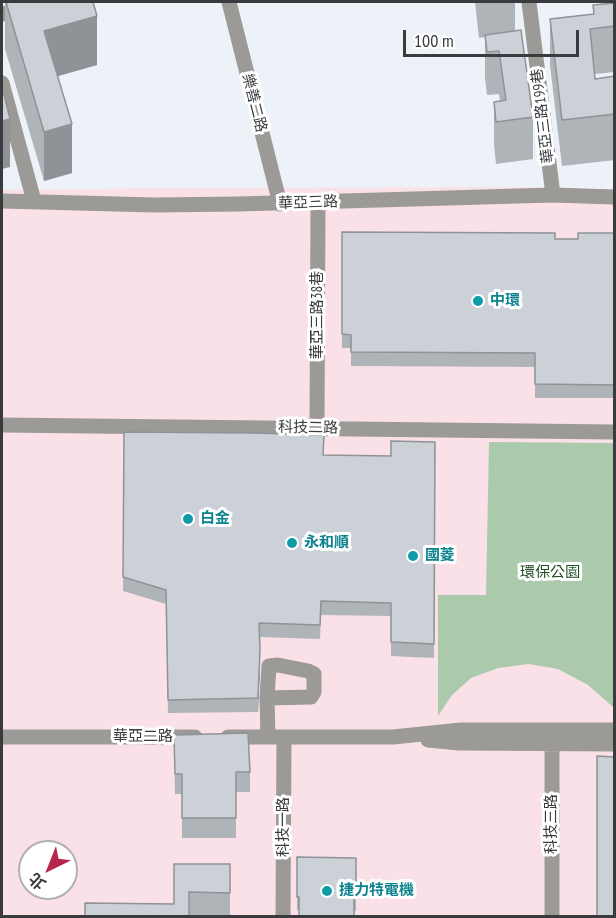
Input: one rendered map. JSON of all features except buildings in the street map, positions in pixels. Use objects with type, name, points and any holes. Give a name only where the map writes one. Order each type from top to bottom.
[{"type":"street","name":"樂善二路","points":[[229,2],[280,204]]},
{"type":"street","name":"華亞三路199巷","points":[[530,2],[553,195]]},
{"type":"street","points":[[2,14],[43,8]]},
{"type":"street","points":[[2,82],[33,201]]},
{"type":"street","name":"華亞三路","points":[[2,201],[155,205],[280,204],[553,195],[615,197]]},
{"type":"street","name":"華亞三路38巷","points":[[317,428],[318,202]]},
{"type":"street","name":"科技二路","points":[[2,425],[615,432]]},
{"type":"street","name":"科技一路","points":[[267,698],[276,737],[284,916]]},
{"type":"street","name":"華亞二路","points":[[2,737],[393,736],[459,743],[615,730]]},
{"type":"street","name":"華亞二路","points":[[552,737],[615,744]]},
{"type":"street","name":"科技三路","points":[[552,737],[552,916]]},
{"type":"shaded area","points":[[526,187],[614,189],[614,916],[2,916],[2,190]]},
{"type":"green space","name":"環保公園","points":[[489,442],[614,443],[613,707],[588,685],[558,669],[529,664],[498,668],[471,678],[452,695],[438,716],[438,595],[486,595]]},
{"type":"place","name":"中環","points":[[478,301]]},
{"type":"place","name":"白金","points":[[188,519]]},
{"type":"place","name":"永和順","points":[[292,543]]},
{"type":"place","name":"國菱","points":[[413,556]]},
{"type":"place","name":"捷力特電機","points":[[327,891]]}]
